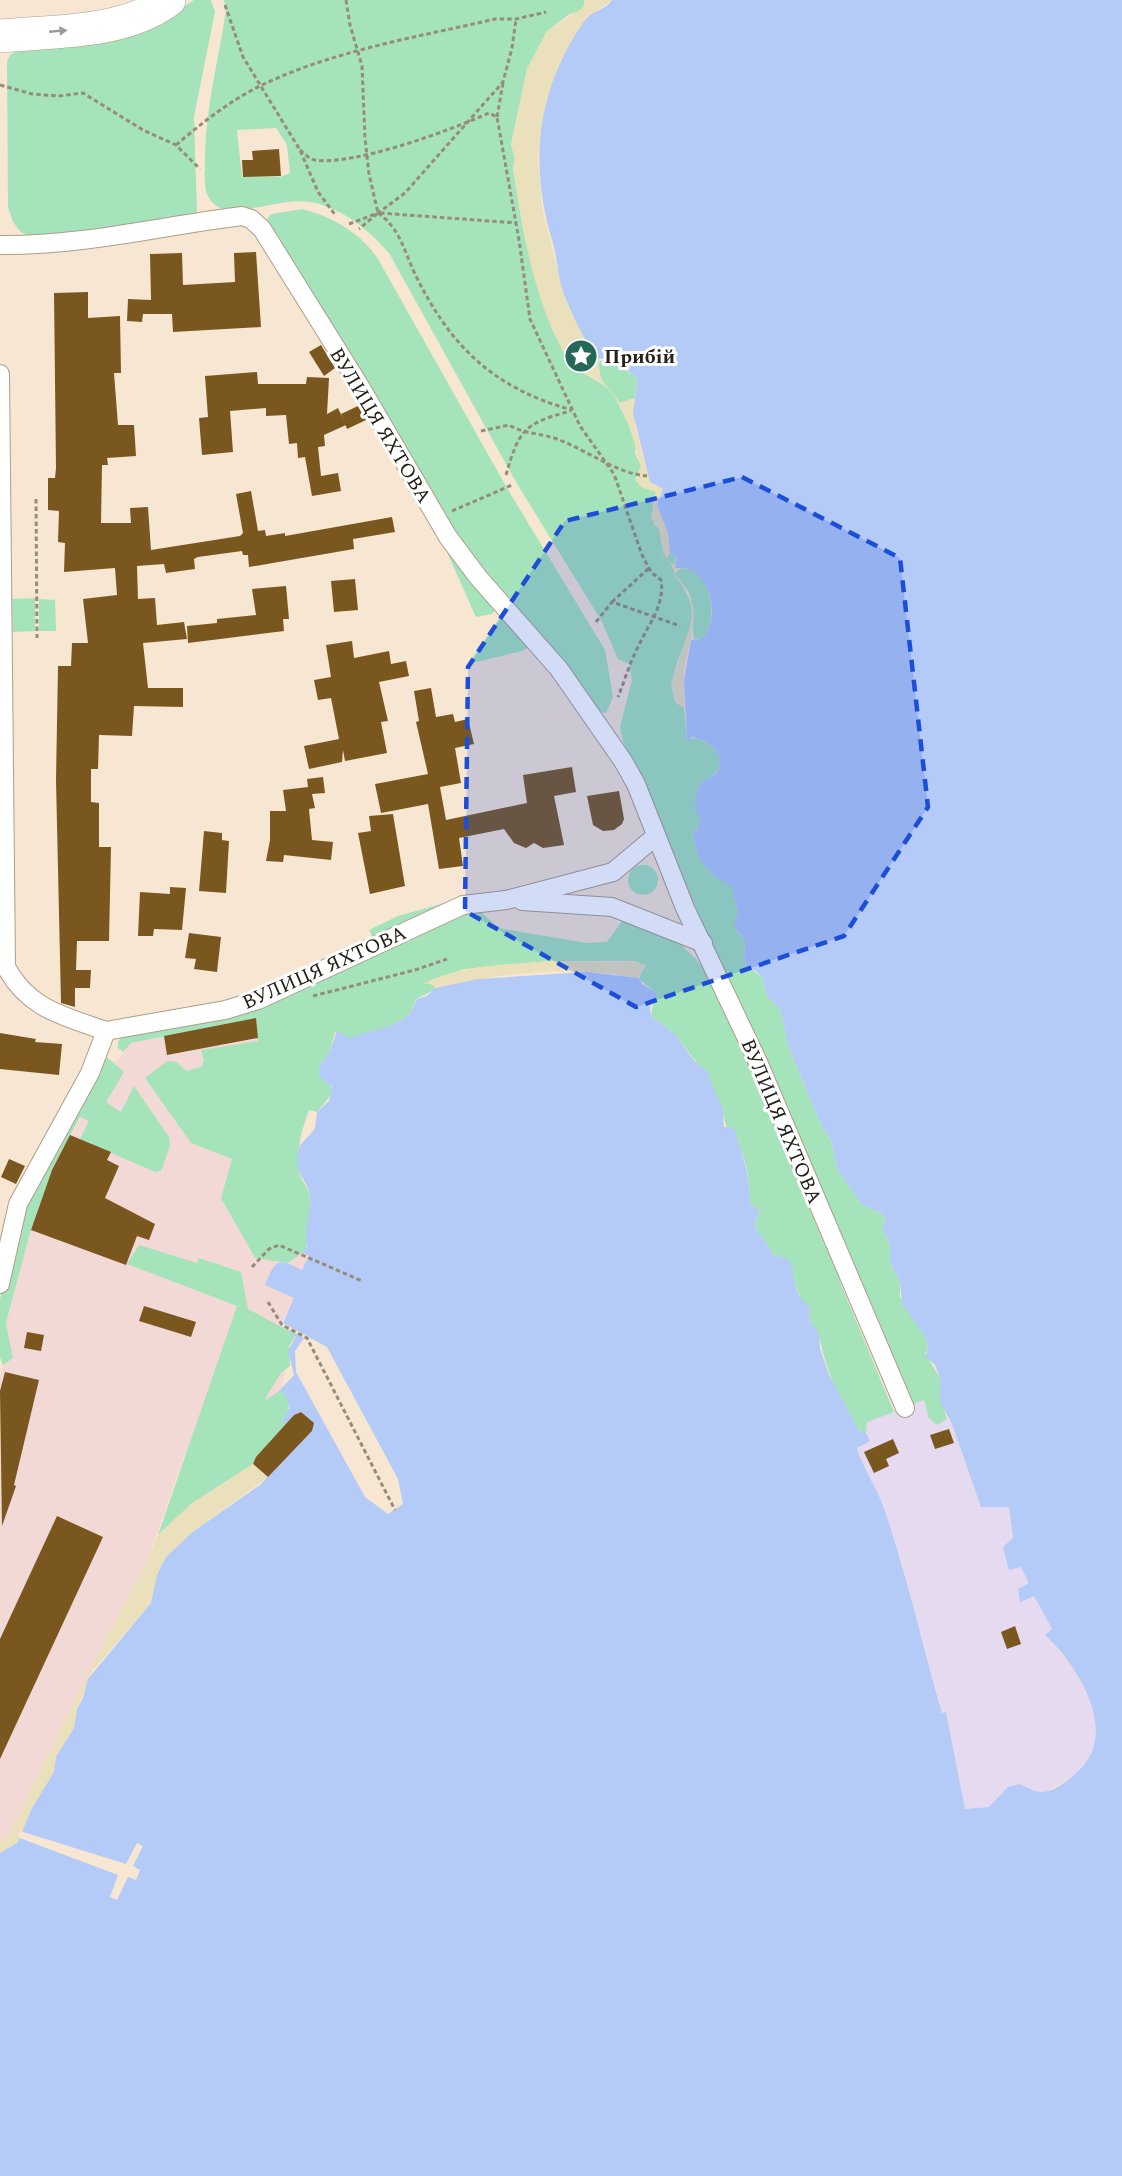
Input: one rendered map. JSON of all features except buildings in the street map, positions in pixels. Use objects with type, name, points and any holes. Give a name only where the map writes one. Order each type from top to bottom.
[{"type":"highway","points":[[0,36],[112,24],[148,12],[169,0]]},
{"type":"street","name":"ВУЛИЦЯ ЯХТОВА","points":[[0,245],[27,245],[124,235],[242,216],[251,219],[262,229],[361,388],[436,518],[478,577],[559,669],[591,711],[623,761],[685,908],[758,1062],[905,1408]]},
{"type":"street","points":[[0,374],[6,967],[16,986],[30,999],[51,1012],[106,1031],[102,1047],[90,1073],[18,1204],[7,1213],[0,1284]]},
{"type":"street","name":"ВУЛИЦЯ ЯХТОВА","points":[[106,1031],[225,1010],[258,1000],[463,905],[506,900],[613,872],[656,836]]},
{"type":"street","points":[[506,900],[612,907],[703,943]]},
{"type":"path","points":[[346,0],[362,66],[367,154],[378,213],[396,229],[412,267],[443,325],[473,358],[507,384],[543,402],[573,410]]},
{"type":"path","points":[[225,6],[243,57],[300,150],[318,192],[336,216]]},
{"type":"path","points":[[176,145],[215,113],[262,85],[357,51],[495,19],[516,19],[546,12]]},
{"type":"path","points":[[516,19],[497,117],[530,319],[580,426],[614,474],[642,555],[649,568],[661,580],[663,591],[654,619],[639,645],[618,697]]},
{"type":"path","points":[[359,229],[405,193],[503,82]]},
{"type":"path","points":[[0,85],[32,94],[58,96],[83,93],[143,130],[176,145],[200,169]]},
{"type":"path","points":[[300,150],[312,160],[333,161],[367,154],[489,114],[497,117]]},
{"type":"path","points":[[349,224],[378,213],[516,223]]},
{"type":"path","points":[[506,475],[516,441],[522,432],[546,417],[573,410]]},
{"type":"path","points":[[481,431],[508,425],[522,432],[553,438],[605,461],[621,471],[646,476]]},
{"type":"path","points":[[436,518],[512,485]]},
{"type":"path","points":[[36,499],[37,638]]},
{"type":"path","points":[[596,622],[612,602],[649,568]]},
{"type":"path","points":[[612,602],[654,619],[680,626]]},
{"type":"path","points":[[311,996],[415,970],[447,959]]},
{"type":"path","points":[[252,1267],[269,1249],[279,1245],[362,1281]]},
{"type":"path","points":[[268,1302],[282,1325],[307,1338],[395,1510]]},
{"type":"highlighted area","points":[[742,477],[900,558],[928,807],[844,936],[636,1007],[465,911],[468,667],[565,521]]},
{"type":"shaded area","points":[[256,1018],[300,1135],[305,1243],[310,1255],[302,1271],[288,1263],[265,1285],[294,1298],[282,1393],[253,1464],[238,1470],[185,1454],[146,1564],[9,1834],[0,1841],[0,1376],[3,1365],[13,1358],[6,1323],[30,1233],[52,1170],[114,1060],[118,1060],[130,1043]]},
{"type":"shaded area","points":[[927,1399],[952,1424],[981,1507],[1009,1507],[1013,1539],[1004,1554],[1021,1567],[1030,1584],[1020,1601],[1034,1596],[1052,1630],[1046,1636],[1091,1692],[1097,1710],[1099,1746],[1083,1769],[1047,1792],[1039,1793],[1018,1784],[1012,1785],[989,1807],[965,1809],[946,1712],[942,1713],[902,1563],[857,1448],[869,1441],[866,1422]]},
{"type":"green space","points":[[194,0],[211,0],[215,12],[194,117],[197,215],[30,238],[20,231],[13,222],[8,207],[7,62],[10,55],[16,51],[174,13]]},
{"type":"green space","points":[[224,0],[584,0],[581,11],[570,14],[547,31],[527,69],[511,145],[515,158],[513,168],[523,229],[535,273],[563,352],[575,368],[607,387],[616,399],[636,443],[635,453],[641,466],[635,480],[656,492],[653,503],[654,524],[659,529],[667,558],[670,553],[676,557],[676,563],[672,566],[688,596],[692,610],[687,639],[673,678],[675,702],[684,708],[687,740],[695,738],[706,743],[715,749],[719,758],[718,770],[702,782],[698,790],[697,807],[701,821],[693,834],[699,858],[714,876],[731,885],[738,911],[735,929],[745,940],[744,960],[747,966],[762,977],[767,996],[780,1009],[788,1046],[822,1127],[831,1140],[837,1169],[861,1204],[879,1212],[886,1218],[882,1230],[890,1243],[890,1263],[900,1282],[900,1297],[926,1338],[928,1350],[925,1353],[940,1378],[940,1397],[947,1419],[937,1425],[929,1418],[924,1400],[914,1404],[764,1058],[678,868],[643,779],[623,742],[620,727],[632,680],[629,664],[618,659],[602,622],[516,482],[389,253],[358,224],[340,212],[319,204],[295,201],[236,210],[221,208],[215,205],[209,197],[205,182],[206,136],[226,10]],"holes":[[[276,128],[287,145],[290,173],[280,177],[242,177],[237,130]]]},
{"type":"green space","points":[[302,209],[324,216],[344,227],[363,241],[378,259],[507,488],[605,650],[613,697],[606,713],[599,712],[459,543],[267,228],[266,221],[271,214]]},
{"type":"green space","points":[[610,358],[638,379],[635,398],[620,403],[601,379],[598,365],[600,361]]},
{"type":"green space","points":[[450,548],[497,607],[492,614],[476,617],[446,550]]},
{"type":"green space","points":[[681,568],[692,571],[700,577],[710,597],[711,620],[708,631],[702,639],[694,639],[690,594],[676,576],[676,572]]},
{"type":"green space","points":[[35,598],[35,631],[13,632],[12,599]]},
{"type":"green space","points":[[39,599],[55,600],[56,631],[39,631]]},
{"type":"green space","points":[[503,613],[532,645],[522,651],[468,664]]},
{"type":"green space","points":[[643,865],[654,869],[658,880],[654,891],[643,895],[632,891],[628,880],[632,869]]},
{"type":"green space","points":[[459,899],[373,938],[369,930],[398,916]]},
{"type":"green space","points":[[477,908],[498,928],[588,943],[607,942],[622,921],[636,922],[670,935],[696,959],[704,970],[750,1066],[825,1246],[829,1247],[841,1279],[840,1282],[894,1412],[867,1422],[866,1433],[862,1434],[854,1424],[831,1377],[819,1336],[809,1318],[810,1310],[801,1299],[790,1272],[789,1259],[774,1255],[756,1229],[754,1224],[760,1212],[750,1202],[749,1183],[742,1154],[735,1135],[730,1127],[727,1129],[722,1109],[708,1078],[675,1034],[651,1016],[655,992],[640,980],[640,971],[645,965],[634,961],[550,961],[464,969],[428,983],[435,986],[434,990],[416,999],[409,1015],[395,1024],[356,1038],[349,1038],[335,1032],[330,1051],[320,1065],[331,1085],[331,1094],[317,1112],[309,1110],[299,1149],[299,1173],[309,1191],[310,1198],[306,1250],[288,1263],[255,1258],[221,1198],[232,1159],[191,1143],[145,1078],[167,1061],[177,1062],[186,1071],[201,1067],[204,1061],[201,1050],[258,1041],[256,1018],[131,1043],[123,1052],[118,1048],[118,1042],[122,1037],[189,1020]]},
{"type":"green space","points":[[108,1058],[124,1072],[106,1102],[121,1112],[134,1086],[169,1137],[170,1146],[161,1171],[155,1172],[80,1139],[89,1121],[80,1117],[52,1170],[30,1233],[6,1323],[13,1358],[3,1365],[0,1357],[0,1299],[22,1206],[104,1059]]},
{"type":"green space","points":[[139,1245],[197,1263],[199,1258],[241,1272],[248,1309],[296,1335],[289,1346],[290,1366],[281,1373],[266,1397],[266,1400],[279,1391],[286,1395],[289,1403],[285,1425],[253,1464],[191,1504],[158,1535],[237,1306],[127,1264]]},
{"type":"sand","name":"Прибій","points":[[584,0],[612,0],[587,17],[560,64],[541,131],[538,158],[542,209],[571,313],[596,359],[600,361],[598,366],[601,377],[620,403],[635,398],[635,427],[646,467],[663,489],[657,505],[668,533],[670,553],[667,558],[672,564],[676,563],[676,576],[688,592],[676,578],[672,566],[663,553],[659,529],[651,518],[656,492],[641,487],[635,479],[641,466],[629,426],[620,406],[608,389],[573,364],[563,351],[553,330],[536,285],[520,214],[513,167],[515,158],[511,145],[527,69],[547,31],[584,7]]},
{"type":"sand","points":[[688,592],[694,621],[684,671],[684,708],[675,702],[671,685],[692,616]]},
{"type":"sand","points":[[550,961],[634,962],[646,965],[639,978],[563,971],[511,974],[435,988],[432,983],[422,984],[437,977],[469,969]]},
{"type":"sand","points":[[253,1464],[268,1477],[194,1531],[154,1589],[151,1603],[92,1671],[77,1709],[74,1728],[56,1757],[54,1772],[31,1810],[17,1843],[0,1853],[0,1841],[9,1834],[102,1646],[146,1564],[158,1535],[191,1504]]},
{"type":"water","points":[[612,0],[1122,0],[1122,2176],[0,2176],[0,1853],[17,1843],[31,1810],[54,1772],[56,1757],[74,1728],[77,1709],[83,1698],[88,1679],[151,1603],[157,1575],[166,1557],[194,1531],[260,1485],[312,1431],[313,1423],[301,1412],[294,1415],[285,1425],[283,1420],[289,1408],[286,1395],[279,1391],[294,1375],[288,1351],[296,1336],[282,1326],[294,1298],[265,1285],[271,1270],[278,1263],[287,1263],[302,1270],[309,1256],[302,1252],[307,1247],[310,1196],[298,1168],[297,1158],[301,1144],[315,1128],[317,1112],[329,1101],[332,1086],[323,1081],[319,1074],[320,1065],[330,1051],[337,1031],[349,1038],[395,1024],[409,1015],[417,999],[427,996],[435,988],[478,979],[586,972],[639,978],[642,984],[655,992],[657,998],[650,1006],[651,1016],[675,1034],[695,1062],[708,1072],[722,1107],[724,1127],[734,1128],[740,1146],[747,1174],[750,1202],[760,1212],[754,1224],[756,1229],[774,1255],[789,1259],[797,1290],[810,1307],[809,1320],[819,1334],[820,1348],[829,1375],[859,1431],[866,1433],[870,1441],[857,1448],[877,1491],[892,1532],[942,1713],[946,1712],[965,1809],[989,1807],[1008,1787],[1018,1784],[1041,1792],[1056,1788],[1075,1774],[1089,1758],[1095,1741],[1095,1722],[1091,1703],[1082,1683],[1071,1665],[1045,1635],[1052,1629],[1034,1596],[1020,1602],[1018,1589],[1029,1583],[1021,1567],[1009,1570],[1003,1547],[1013,1538],[1009,1507],[981,1507],[952,1424],[940,1402],[940,1378],[935,1365],[925,1356],[928,1350],[926,1338],[902,1304],[900,1282],[890,1263],[890,1243],[882,1230],[886,1218],[879,1212],[861,1204],[837,1169],[831,1140],[822,1127],[788,1046],[780,1009],[767,996],[762,977],[756,971],[749,969],[744,960],[745,940],[734,927],[738,911],[731,886],[714,876],[699,858],[693,835],[701,821],[696,807],[697,791],[702,782],[718,771],[719,758],[714,748],[705,742],[693,737],[687,741],[684,681],[691,640],[702,639],[711,622],[711,601],[704,582],[697,574],[686,568],[675,568],[677,558],[670,553],[668,533],[657,505],[663,489],[650,482],[633,413],[638,379],[612,358],[596,359],[577,323],[561,285],[541,188],[540,137],[551,86],[583,22]]},
{"type":"pier","points":[[283,1323],[327,1347],[398,1479],[403,1504],[388,1514],[365,1497],[296,1372],[295,1351],[304,1338],[282,1326]]},
{"type":"pier","points":[[20,1831],[126,1864],[137,1843],[143,1846],[133,1866],[140,1870],[136,1880],[128,1877],[117,1900],[110,1897],[118,1875],[17,1837]]},
{"type":"place","name":"Прибій","points":[[581,356]]}]
